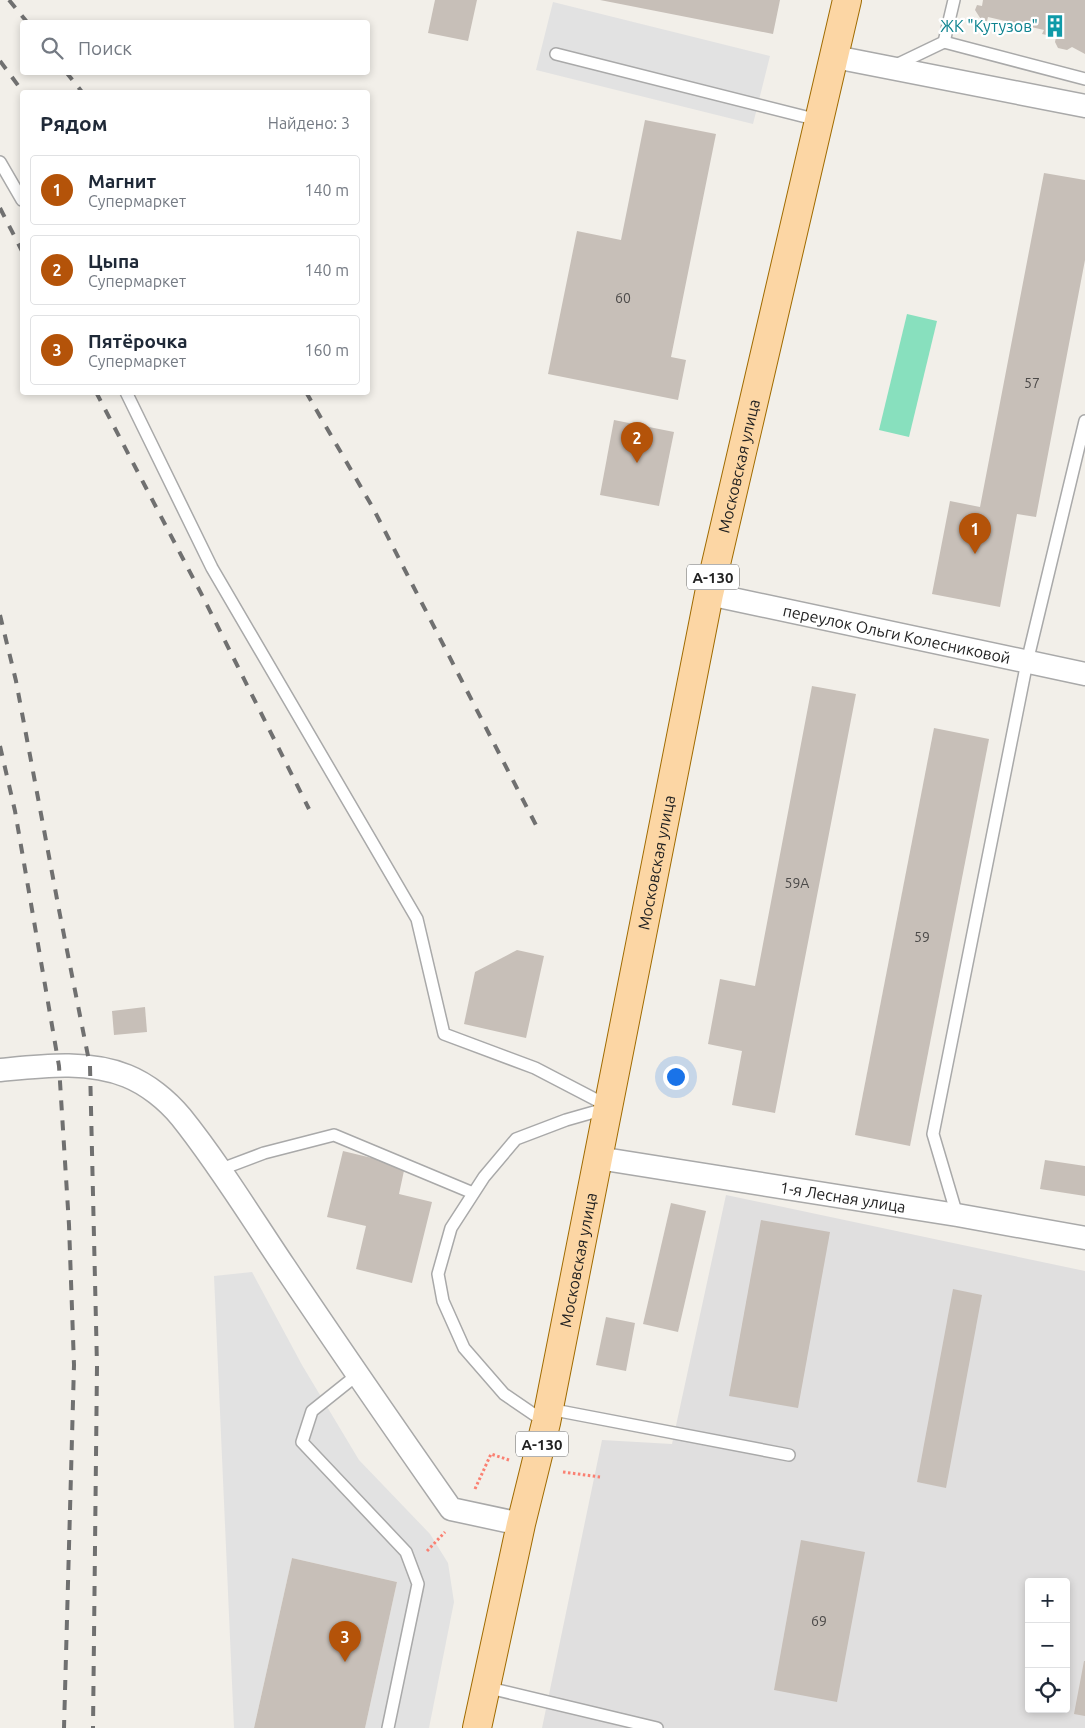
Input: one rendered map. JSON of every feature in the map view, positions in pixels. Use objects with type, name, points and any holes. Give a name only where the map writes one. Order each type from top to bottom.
[{"type":"main road","name":"Московская улица","points":[[477,1728],[521,1524],[548,1416],[709,594],[847,0]]},
{"type":"street","points":[[834,58],[1085,106]]},
{"type":"street","name":"переулок Ольги Колесниковой","points":[[709,594],[1085,674]]},
{"type":"street","points":[[0,1070],[90,1066],[127,1076],[158,1094],[180,1116],[219,1170],[357,1375],[451,1510],[521,1524]]},
{"type":"street","name":"1-я Лесная улица","points":[[598,1158],[957,1214],[1085,1238]]},
{"type":"lane","points":[[944,42],[954,0]]},
{"type":"lane","points":[[890,68],[944,42],[1085,79]]},
{"type":"lane","points":[[556,54],[818,120]]},
{"type":"lane","points":[[0,162],[20,197]]},
{"type":"lane","points":[[127,395],[212,568],[417,919],[444,1034],[535,1068],[609,1107]]},
{"type":"lane","points":[[957,1214],[933,1134],[1027,662],[1085,421]]},
{"type":"lane","points":[[609,1107],[566,1120],[516,1139],[484,1177],[450,1228],[438,1274],[443,1301],[464,1348],[504,1394],[548,1416],[789,1455]]},
{"type":"lane","points":[[219,1170],[264,1154],[334,1134],[473,1193]]},
{"type":"lane","points":[[357,1375],[312,1411],[302,1442],[406,1552],[418,1584],[388,1728]]},
{"type":"lane","points":[[485,1687],[657,1728]]},
{"type":"shaded area","points":[[553,2],[770,56],[753,124],[536,70]]},
{"type":"shaded area","points":[[726,1195],[1085,1271],[1085,1728],[542,1728],[602,1440],[672,1444]]},
{"type":"shaded area","points":[[252,1272],[302,1365],[359,1460],[430,1534],[448,1563],[454,1602],[429,1728],[365,1728],[397,1582],[292,1558],[254,1728],[234,1728],[214,1276]]},
{"type":"green space","points":[[907,314],[937,321],[909,437],[879,430]]},
{"type":"building","points":[[435,0],[477,0],[468,41],[428,33]]},
{"type":"building","points":[[600,0],[780,0],[773,34]]},
{"type":"building","name":"ЖК \"Кутузов\"","points":[[983,0],[1085,0],[1085,54],[1072,47],[1067,50],[1058,48],[1055,42],[1056,37],[1042,34],[1044,30],[988,17],[987,21],[982,21],[975,10],[977,5],[982,6]]},
{"type":"building","points":[[645,120],[716,134],[671,357],[686,360],[678,400],[548,374],[577,231],[621,240]]},
{"type":"building","points":[[1044,173],[1085,180],[1085,260],[1036,517],[1017,514],[1000,607],[932,594],[950,501],[980,507]]},
{"type":"building","points":[[614,420],[674,432],[659,506],[600,495]]},
{"type":"building","points":[[812,686],[856,694],[775,1113],[732,1105],[742,1051],[708,1044],[720,979],[755,986]]},
{"type":"building","points":[[934,728],[989,739],[910,1146],[855,1135]]},
{"type":"building","points":[[517,950],[544,956],[526,1038],[464,1024],[475,972]]},
{"type":"building","points":[[145,1007],[147,1032],[114,1035],[112,1011]]},
{"type":"building","points":[[343,1151],[405,1166],[399,1194],[432,1202],[412,1283],[356,1269],[366,1226],[327,1217]]},
{"type":"building","points":[[1045,1160],[1085,1166],[1085,1196],[1040,1189]]},
{"type":"building","points":[[671,1203],[706,1211],[678,1332],[643,1324]]},
{"type":"building","points":[[761,1220],[830,1232],[798,1408],[729,1396]]},
{"type":"building","points":[[953,1289],[982,1295],[946,1488],[917,1482]]},
{"type":"building","points":[[606,1317],[635,1323],[626,1371],[596,1365]]},
{"type":"building","points":[[801,1540],[865,1552],[837,1702],[774,1690]]},
{"type":"building","points":[[292,1558],[397,1582],[365,1728],[254,1728]]},
{"type":"building","points":[[1085,1661],[1085,1716],[1074,1714]]},
{"type":"railway","points":[[9,0],[25,20]]},
{"type":"railway","points":[[0,61],[22,90]]},
{"type":"railway","points":[[68,75],[80,90]]},
{"type":"railway","points":[[0,208],[20,247]]},
{"type":"railway","points":[[98,395],[204,599],[309,809]]},
{"type":"railway","points":[[308,395],[373,508],[539,831]]},
{"type":"railway","points":[[0,615],[16,681],[90,1066],[97,1366],[93,1728]]},
{"type":"railway","points":[[0,746],[15,811],[59,1066],[69,1225],[74,1365],[64,1728]]},
{"type":"place","name":"ЖК \"Кутузов\"","points":[[1055,26]]},
{"type":"place","name":"Цыпа","points":[[637,463]]},
{"type":"place","name":"Магнит","points":[[975,554]]},
{"type":"place","name":"Пятёрочка","points":[[345,1662]]}]
